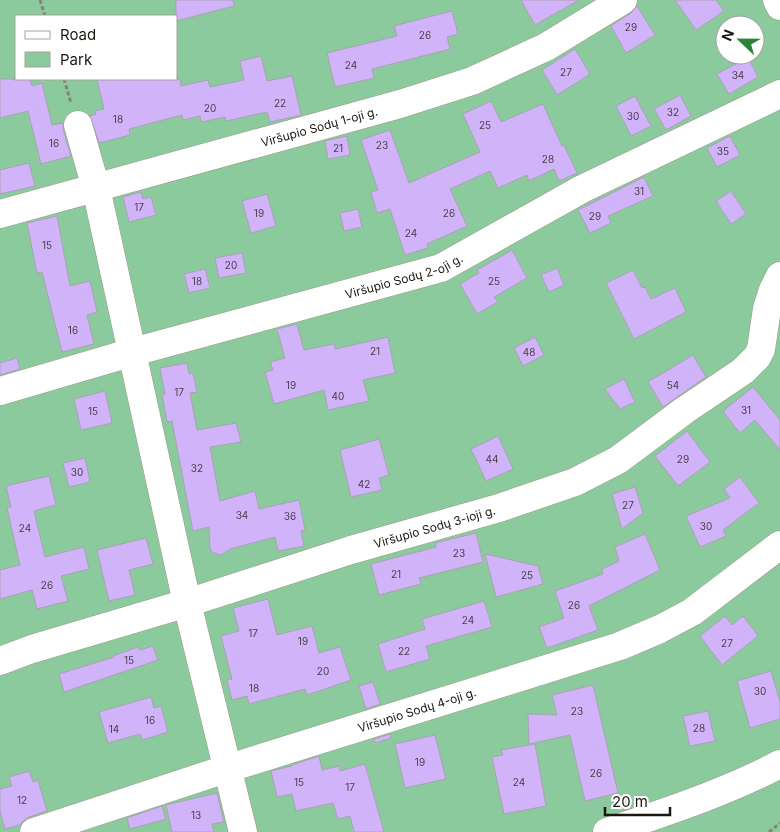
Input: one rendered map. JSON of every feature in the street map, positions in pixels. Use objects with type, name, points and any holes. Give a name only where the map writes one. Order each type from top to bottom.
[{"type":"street","name":"Viršupio Sodų 1-oji g.","points":[[0,214],[400,104],[472,82],[546,47],[623,0]]},
{"type":"street","points":[[777,0],[780,6]]},
{"type":"street","name":"Viršupio Sodų 2-oji g.","points":[[0,391],[133,352],[441,268],[582,189],[780,94]]},
{"type":"street","points":[[78,125],[96,188],[187,603],[226,769],[243,832]]},
{"type":"street","name":"Viršupio Sodų 3-ioji g.","points":[[0,661],[351,550],[499,508],[575,482],[618,460],[743,371],[757,357],[761,350],[766,309],[780,276]]},
{"type":"street","name":"Viršupio Sodų 4-oji g.","points":[[34,832],[226,769],[620,646],[660,629],[692,612],[780,545]]},
{"type":"street","points":[[606,832],[716,794],[780,764]]},
{"type":"path","points":[[40,0],[45,15]]},
{"type":"path","points":[[769,832],[780,823]]},
{"type":"green space","points":[[0,0],[780,0],[780,832],[0,832]]},
{"type":"building","points":[[176,0],[233,0],[234,6],[178,20],[178,15],[176,15]]},
{"type":"building","points":[[521,0],[579,0],[535,25]]},
{"type":"building","points":[[675,0],[716,0],[724,11],[715,15],[715,17],[696,30]]},
{"type":"building","points":[[637,6],[655,35],[626,53],[611,26],[631,13]]},
{"type":"building","points":[[452,11],[458,34],[447,37],[450,49],[372,69],[374,78],[335,87],[327,53],[397,36],[394,26]]},
{"type":"building","points":[[575,49],[590,74],[557,95],[542,70]]},
{"type":"building","points":[[261,56],[267,81],[292,76],[301,115],[270,122],[267,112],[226,121],[225,117],[201,122],[200,116],[183,120],[182,115],[129,129],[130,135],[99,143],[90,116],[96,114],[95,111],[104,109],[97,80],[180,79],[181,86],[208,80],[210,87],[244,80],[240,61]]},
{"type":"building","points":[[733,65],[752,65],[758,77],[729,94],[717,74]]},
{"type":"building","points":[[0,79],[30,80],[32,86],[42,83],[52,125],[63,123],[71,156],[41,164],[28,111],[0,118]]},
{"type":"building","points":[[680,95],[691,116],[666,130],[654,109]]},
{"type":"building","points":[[635,96],[651,126],[631,136],[616,106]]},
{"type":"building","points":[[491,101],[501,122],[543,104],[562,146],[564,145],[577,173],[559,181],[554,169],[529,181],[527,175],[498,188],[490,171],[450,189],[467,226],[427,244],[428,248],[405,255],[390,209],[377,213],[371,192],[378,190],[361,140],[390,130],[409,183],[480,152],[463,114]]},
{"type":"building","points":[[347,136],[350,155],[328,159],[325,141]]},
{"type":"building","points":[[730,136],[740,155],[717,167],[707,148]]},
{"type":"building","points":[[29,163],[35,186],[0,194],[0,170]]},
{"type":"building","points":[[644,177],[653,196],[608,216],[611,223],[590,233],[578,210]]},
{"type":"building","points":[[731,191],[746,214],[731,224],[716,201]]},
{"type":"building","points":[[141,192],[143,199],[151,197],[156,215],[129,222],[123,197]]},
{"type":"building","points":[[267,194],[276,226],[251,233],[242,201]]},
{"type":"building","points":[[358,209],[362,227],[344,231],[340,213]]},
{"type":"building","points":[[57,216],[70,286],[90,281],[97,312],[87,315],[94,344],[62,352],[42,272],[37,273],[27,223]]},
{"type":"building","points":[[512,250],[527,278],[494,297],[498,302],[477,314],[460,284],[479,273],[477,270]]},
{"type":"building","points":[[242,253],[246,273],[219,278],[215,258]]},
{"type":"building","points":[[557,268],[564,285],[549,292],[541,275]]},
{"type":"building","points":[[205,269],[210,288],[189,293],[184,274]]},
{"type":"building","points":[[633,270],[642,288],[645,287],[651,299],[675,288],[686,312],[634,339],[606,283]]},
{"type":"building","points":[[297,324],[304,350],[334,344],[335,349],[388,337],[395,373],[363,380],[369,401],[328,410],[324,390],[274,404],[265,372],[273,370],[270,362],[285,358],[277,329]]},
{"type":"building","points":[[535,337],[544,355],[523,366],[514,348]]},
{"type":"building","points":[[693,355],[706,377],[663,407],[648,382]]},
{"type":"building","points":[[17,358],[20,369],[0,375],[0,363]]},
{"type":"building","points":[[187,363],[189,374],[193,373],[197,392],[190,393],[197,430],[236,423],[241,442],[210,447],[220,501],[255,491],[259,509],[299,500],[305,530],[301,531],[304,546],[278,551],[275,537],[230,549],[219,555],[212,552],[210,548],[209,527],[193,531],[172,421],[167,422],[162,394],[165,394],[160,368]]},
{"type":"building","points":[[624,379],[635,402],[620,409],[605,389]]},
{"type":"building","points":[[753,387],[780,420],[780,450],[755,420],[740,433],[723,411]]},
{"type":"building","points":[[105,391],[112,423],[81,430],[74,399]]},
{"type":"building","points":[[687,431],[710,462],[678,486],[655,456]]},
{"type":"building","points":[[498,436],[513,469],[486,481],[471,449]]},
{"type":"building","points":[[379,439],[389,475],[379,478],[382,490],[351,497],[340,450]]},
{"type":"building","points":[[85,458],[90,482],[69,487],[63,463]]},
{"type":"building","points":[[49,476],[56,505],[34,511],[45,557],[84,547],[89,569],[61,576],[68,601],[37,609],[32,590],[0,599],[0,570],[20,565],[7,508],[11,507],[6,486]]},
{"type":"building","points":[[740,477],[759,503],[723,530],[726,536],[700,547],[686,516],[730,498],[724,489]]},
{"type":"building","points":[[635,487],[643,513],[622,529],[612,494]]},
{"type":"building","points":[[476,533],[483,562],[419,578],[421,584],[379,595],[371,564],[436,547],[435,543]]},
{"type":"building","points":[[645,534],[660,570],[589,606],[598,630],[547,648],[539,627],[564,618],[555,591],[603,574],[602,569],[619,561],[615,547]]},
{"type":"building","points":[[146,538],[153,564],[129,570],[135,595],[109,601],[97,550]]},
{"type":"building","points":[[485,554],[538,566],[543,584],[496,597]]},
{"type":"building","points":[[268,599],[277,635],[312,626],[319,653],[340,647],[351,680],[307,695],[305,689],[249,704],[247,696],[232,700],[227,680],[232,679],[221,636],[239,631],[233,608]]},
{"type":"building","points":[[484,601],[492,627],[426,646],[430,659],[386,672],[378,644],[425,629],[422,619]]},
{"type":"building","points":[[725,616],[732,625],[743,616],[758,636],[722,665],[700,636]]},
{"type":"building","points":[[153,646],[158,660],[64,692],[59,674],[114,657],[138,647],[140,650]]},
{"type":"building","points":[[771,671],[780,702],[780,719],[750,728],[737,681]]},
{"type":"building","points":[[373,682],[380,704],[366,709],[359,686]]},
{"type":"building","points":[[593,685],[618,793],[585,801],[570,735],[529,744],[528,714],[557,715],[552,695]]},
{"type":"building","points":[[151,697],[154,708],[161,706],[168,732],[142,740],[140,734],[108,743],[99,712]]},
{"type":"building","points":[[708,711],[715,741],[690,746],[683,716]]},
{"type":"building","points":[[390,734],[391,738],[375,743],[374,739]]},
{"type":"building","points":[[435,735],[446,779],[405,788],[395,744]]},
{"type":"building","points":[[535,744],[546,806],[504,814],[492,757],[503,755],[501,750]]},
{"type":"building","points":[[319,756],[322,770],[339,766],[340,771],[365,764],[384,832],[354,832],[350,816],[338,819],[333,803],[296,811],[292,794],[277,797],[271,771]]},
{"type":"building","points":[[29,771],[33,782],[38,780],[47,811],[29,817],[20,825],[5,829],[0,811],[0,789],[12,786],[9,777]]},
{"type":"building","points":[[217,793],[224,822],[212,824],[214,832],[172,832],[166,805]]},
{"type":"building","points":[[162,806],[166,819],[130,829],[127,818]]}]
